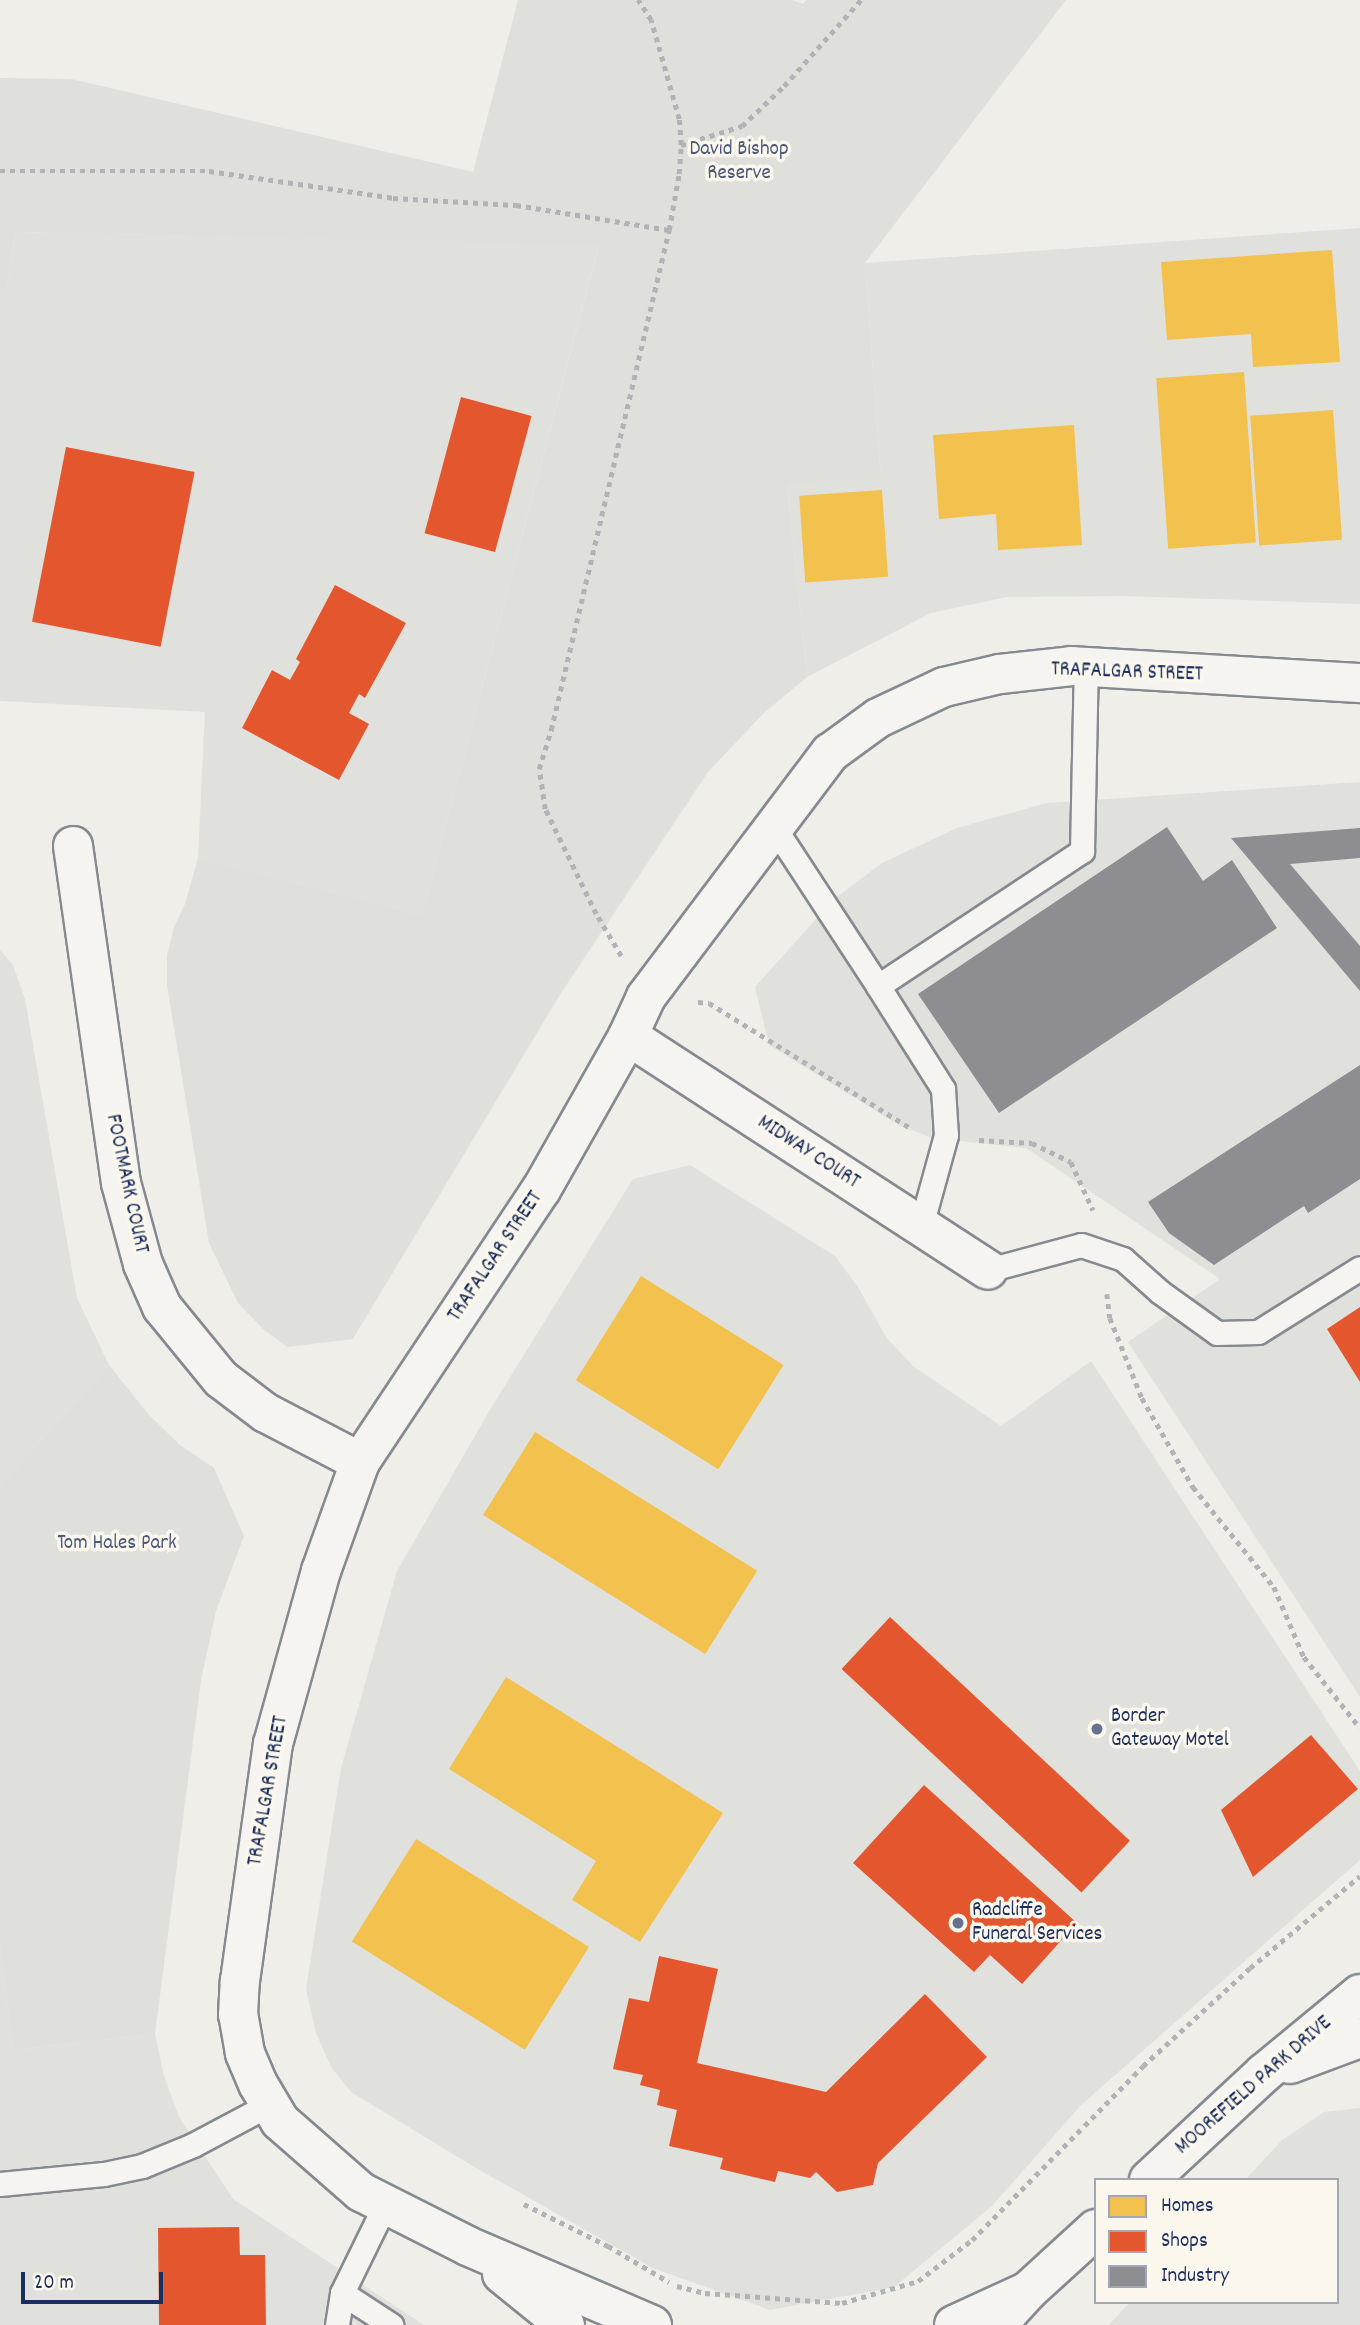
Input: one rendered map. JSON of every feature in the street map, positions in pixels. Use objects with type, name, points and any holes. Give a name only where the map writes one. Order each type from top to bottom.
[{"type":"street","name":"TRAFALGAR STREET","points":[[652,2325],[468,2246],[361,2192],[280,2121],[245,2053],[238,2015],[242,1968],[273,1744],[321,1571],[360,1462],[541,1190],[628,1036],[646,997],[830,753],[878,718],[944,687],[1000,674],[1086,667],[1360,683]]},
{"type":"street","name":"FOOTMARK COURT","points":[[73,846],[121,1183],[143,1264],[162,1307],[221,1379],[266,1413],[360,1462]]},
{"type":"street","name":"MIDWAY COURT","points":[[628,1036],[988,1270]]},
{"type":"street","name":"MOOREFIELD PARK DRIVE","points":[[1151,2178],[1265,2073],[1360,1994]]},
{"type":"street","points":[[1265,2073],[1360,2038]]},
{"type":"street","points":[[997,2325],[1028,2291],[1094,2231]]},
{"type":"street","name":"TRAFALGAR STREET","points":[[468,2246],[565,2325]]},
{"type":"street","points":[[954,2325],[1028,2291]]},
{"type":"lane","points":[[878,986],[1082,851],[1086,667]]},
{"type":"lane","points":[[774,827],[943,1089],[946,1135],[921,1227]]},
{"type":"lane","points":[[988,1270],[1081,1245],[1123,1259],[1160,1292],[1217,1333],[1258,1332],[1360,1268]]},
{"type":"lane","points":[[0,2184],[104,2174],[142,2166],[193,2145],[270,2104]]},
{"type":"lane","points":[[337,2325],[342,2292],[386,2205]]},
{"type":"lane","points":[[342,2292],[391,2325]]},
{"type":"path","points":[[638,0],[651,20],[679,119],[681,145],[669,230],[551,730],[539,769],[545,809],[596,914],[646,997],[709,1003],[915,1131],[1032,1143],[1071,1162],[1095,1213],[1110,1318],[1142,1398],[1193,1487],[1274,1587],[1304,1657],[1360,1728]]},
{"type":"path","points":[[681,145],[742,126],[784,86],[861,0]]},
{"type":"path","points":[[0,172],[209,171],[393,198],[516,205],[669,230]]},
{"type":"path","points":[[524,2204],[608,2246],[678,2287],[705,2293],[842,2303],[918,2281],[972,2240],[1143,2066],[1250,1968],[1360,1876]]},
{"type":"shaded area","points":[[1360,228],[1360,604],[1123,596],[1007,597],[931,613],[807,677],[787,485],[881,477],[865,263]]},
{"type":"shaded area","points":[[15,232],[599,244],[422,915],[198,858],[205,712],[0,701],[0,288],[7,288]]},
{"type":"shaded area","points":[[1360,782],[1360,1697],[1128,1342],[1220,1279],[1026,1148],[932,1138],[899,1125],[769,1045],[755,987],[833,900],[882,863],[957,828],[1047,803]]},
{"type":"shaded area","points":[[0,950],[13,965],[25,999],[77,1298],[109,1365],[0,1485]]},
{"type":"shaded area","points":[[690,1165],[835,1256],[858,1287],[886,1337],[913,1366],[1001,1426],[1091,1361],[1360,1771],[1360,1860],[1081,2105],[992,2206],[894,2287],[770,2310],[653,2268],[476,2168],[351,2092],[331,2067],[316,2033],[306,1989],[341,1768],[397,1571],[491,1408],[633,1179]]},
{"type":"shaded area","points":[[0,1947],[13,2050],[155,2034],[164,2076],[179,2117],[233,2199],[424,2325],[0,2325]]},
{"type":"shaded area","points":[[1360,2108],[1360,2325],[1109,2325],[1128,2304],[1339,2304],[1339,2178],[1247,2178],[1282,2140],[1324,2112]]},
{"type":"green space","name":"David Bishop Reserve","points":[[518,0],[792,0],[803,4],[806,0],[1066,0],[865,263],[881,478],[787,485],[807,677],[765,712],[708,772],[561,993],[353,1339],[287,1347],[263,1329],[238,1303],[209,1243],[167,985],[167,955],[174,927],[185,904],[198,858],[422,915],[599,245],[15,232],[7,288],[0,288],[0,78],[71,79],[473,172]]},
{"type":"green space","name":"Tom Hales Park","points":[[109,1365],[149,1415],[180,1445],[214,1468],[244,1536],[216,1611],[201,1680],[155,2034],[13,2050],[0,1947],[0,1485]]},
{"type":"building: Homes","points":[[1332,250],[1340,362],[1253,367],[1251,334],[1167,340],[1161,262]]},
{"type":"building: Homes","points":[[1244,372],[1256,543],[1168,549],[1156,378]]},
{"type":"building: Homes","points":[[1333,410],[1342,540],[1259,545],[1250,416]]},
{"type":"building: Homes","points":[[1074,425],[1082,545],[998,550],[996,514],[939,519],[933,435]]},
{"type":"building: Homes","points":[[882,490],[888,577],[805,583],[799,496]]},
{"type":"building: Homes","points":[[641,1276],[783,1365],[718,1469],[576,1380]]},
{"type":"building: Homes","points":[[535,1432],[757,1571],[705,1654],[483,1515]]},
{"type":"building: Homes","points":[[506,1677],[723,1813],[640,1942],[572,1900],[596,1861],[449,1769]]},
{"type":"building: Homes","points":[[416,1839],[589,1947],[525,2050],[352,1942]]},
{"type":"building: Shops","points":[[461,397],[532,416],[495,552],[425,533]]},
{"type":"building: Shops","points":[[66,447],[195,472],[161,647],[32,622]]},
{"type":"building: Shops","points":[[335,585],[406,623],[365,698],[359,694],[349,713],[369,724],[339,780],[242,728],[272,670],[290,680],[300,662],[296,659]]},
{"type":"building: Shops","points":[[1360,1307],[1360,1382],[1327,1329]]},
{"type":"building: Shops","points":[[890,1617],[1130,1841],[1081,1893],[842,1669]]},
{"type":"building: Shops","points":[[1311,1735],[1358,1789],[1253,1877],[1221,1810]]},
{"type":"building: Shops","points":[[924,1785],[1077,1923],[1022,1984],[990,1955],[974,1972],[853,1863]]},
{"type":"building: Shops","points":[[659,1956],[718,1969],[697,2063],[826,2092],[925,1994],[987,2057],[878,2163],[873,2185],[837,2192],[816,2172],[810,2178],[778,2171],[775,2182],[720,2169],[723,2158],[669,2146],[677,2110],[657,2105],[660,2090],[640,2085],[643,2075],[613,2069],[629,1998],[649,2002]]},
{"type":"building: Shops","points":[[239,2227],[240,2255],[265,2255],[266,2325],[159,2325],[158,2228]]},
{"type":"building: Industry","points":[[1167,827],[1203,881],[1232,860],[1277,928],[999,1113],[918,994]]},
{"type":"building: Industry","points":[[1360,828],[1360,858],[1290,864],[1360,946],[1360,991],[1231,838]]},
{"type":"building: Industry","points":[[1360,1065],[1360,1179],[1308,1213],[1304,1206],[1214,1265],[1169,1233],[1148,1202]]},
{"type":"place","name":"Border Gateway Motel","points":[[1097,1729]]},
{"type":"place","name":"Radcliffe Funeral Services","points":[[958,1923]]}]
